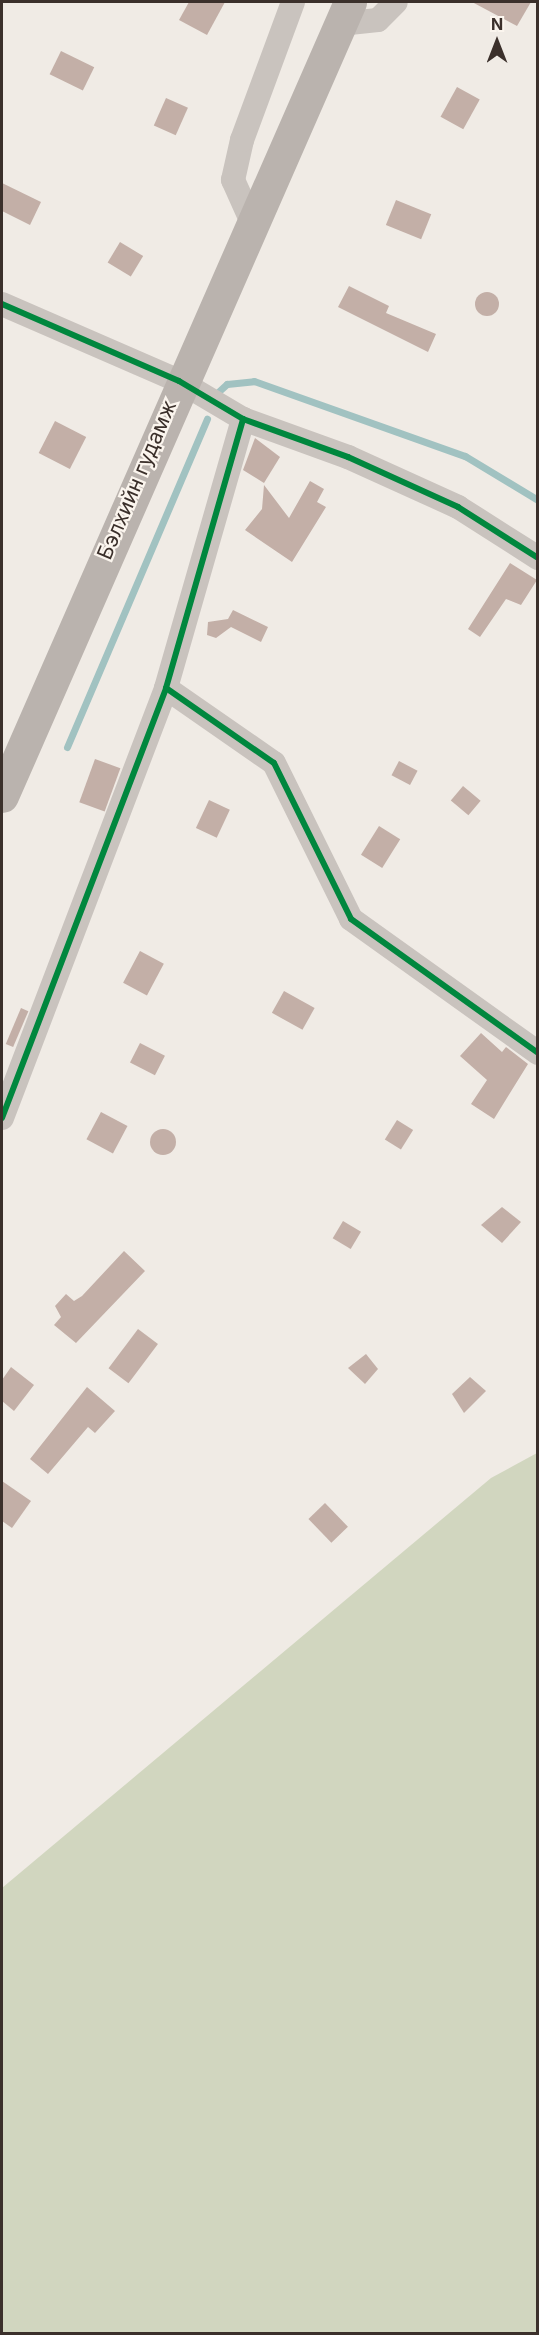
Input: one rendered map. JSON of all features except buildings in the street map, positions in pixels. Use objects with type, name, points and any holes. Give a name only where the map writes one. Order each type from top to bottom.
[{"type":"main road","name":"Бэлхийн гудамж","points":[[2,796],[179,381],[345,13]]},
{"type":"street","points":[[251,220],[233,180],[242,140],[293,2]]},
{"type":"street","points":[[345,13],[378,20],[396,2]]},
{"type":"street","points":[[2,304],[179,381],[243,419],[348,457],[458,507],[537,558]]},
{"type":"street","points":[[2,1118],[166,688],[243,419]]},
{"type":"street","points":[[166,688],[274,763],[351,919],[537,1053]]},
{"type":"green space","points":[[537,1453],[537,2333],[2,2333],[2,1888],[491,1478]]},
{"type":"waterway","points":[[218,392],[227,384],[254,381],[465,456],[538,500]]},
{"type":"waterway","points":[[67,747],[207,419]]},
{"type":"cycle path","points":[[2,304],[179,381],[243,419],[348,457],[458,507],[538,558]]},
{"type":"cycle path","points":[[2,1118],[166,688],[243,419]]},
{"type":"cycle path","points":[[166,688],[274,763],[351,919],[538,1053]]}]
